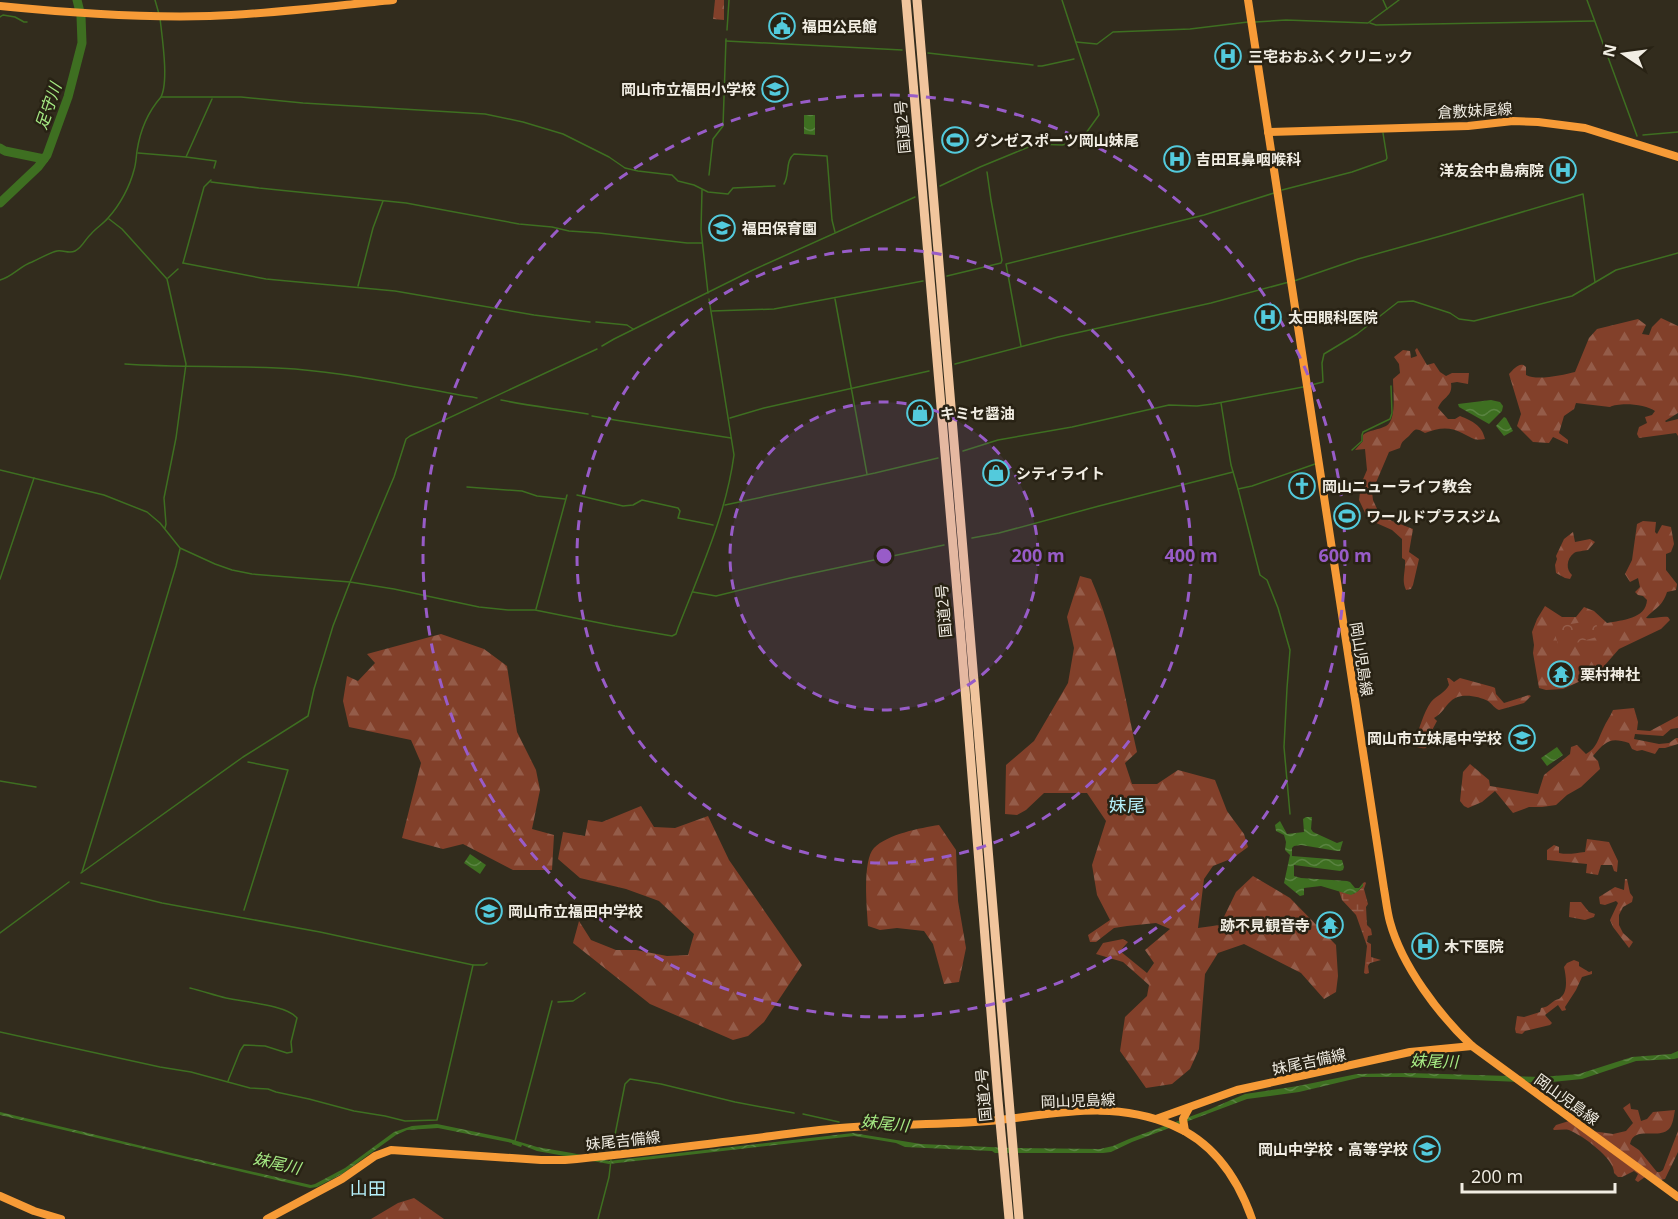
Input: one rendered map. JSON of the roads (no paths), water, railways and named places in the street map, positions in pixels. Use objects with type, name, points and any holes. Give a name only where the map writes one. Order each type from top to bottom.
[{"type":"highway","name":"国道2号","points":[[906,0],[1009,1219]]},
{"type":"highway","name":"国道2号","points":[[917,0],[1019,1219]]},
{"type":"main road","points":[[0,6],[102,14],[209,16],[393,0]]},
{"type":"main road","name":"岡山児島線","points":[[1248,0],[1390,922],[1400,949],[1425,992],[1452,1027],[1472,1046],[1509,1074],[1678,1197]]},
{"type":"main road","name":"倉敷妹尾線","points":[[1268,132],[1468,126],[1513,121],[1538,122],[1585,128],[1678,157]]},
{"type":"main road","name":"妹尾吉備線","points":[[1156,1119],[1238,1090],[1410,1052],[1472,1046]]},
{"type":"main road","points":[[1185,1131],[1183,1119],[1189,1108]]},
{"type":"main road","name":"岡山児島線","points":[[1000,1119],[1110,1110],[1140,1114],[1173,1125],[1203,1143],[1223,1164],[1240,1192],[1252,1219]]},
{"type":"main road","name":"妹尾吉備線","points":[[267,1219],[342,1179],[375,1156],[391,1150],[565,1160],[840,1128],[1000,1119]]},
{"type":"main road","points":[[0,1197],[61,1219]]},
{"type":"water","points":[[804,115],[815,115],[815,135],[804,134]]},
{"type":"water","points":[[1491,400],[1500,402],[1503,406],[1502,411],[1489,424],[1459,407],[1458,404]]},
{"type":"water","points":[[1504,417],[1513,431],[1504,436],[1496,426]]},
{"type":"water","points":[[1557,747],[1563,755],[1547,766],[1541,758]]},
{"type":"water","points":[[1312,817],[1313,832],[1337,843],[1343,841],[1340,851],[1301,845],[1292,848],[1292,856],[1342,860],[1344,867],[1340,871],[1294,865],[1294,876],[1347,881],[1355,888],[1359,888],[1363,883],[1357,892],[1351,895],[1321,886],[1304,888],[1304,895],[1300,896],[1284,883],[1290,855],[1285,850],[1284,835],[1276,831],[1275,825],[1280,821],[1287,834],[1304,832],[1303,819]]},
{"type":"water","points":[[470,854],[486,865],[480,874],[464,863]]},
{"type":"water","name":"妹尾川","points":[[1678,1051],[1678,1058],[1674,1059],[1636,1061],[1582,1079],[1542,1083],[1362,1077],[1299,1092],[1247,1099],[1111,1152],[1103,1153],[995,1153],[905,1147],[896,1143],[854,1136],[609,1164],[537,1151],[522,1145],[521,1147],[512,1143],[438,1128],[407,1130],[396,1135],[342,1174],[317,1187],[310,1188],[0,1115],[0,1112],[311,1185],[345,1168],[394,1132],[412,1126],[437,1124],[609,1161],[853,1133],[921,1144],[1100,1149],[1208,1110],[1245,1094],[1357,1074],[1409,1073],[1541,1077],[1579,1074],[1632,1057],[1671,1054]]},
{"type":"waterway","name":"足守川","points":[[0,203],[38,167],[47,155],[68,97],[82,43],[81,16],[77,0]]},
{"type":"waterway","points":[[155,0],[159,14]]},
{"type":"waterway","points":[[727,30],[729,0]]},
{"type":"waterway","points":[[940,186],[1036,144],[1062,145],[1076,142],[1099,115],[1062,0]]},
{"type":"waterway","points":[[1383,0],[1387,9]]},
{"type":"waterway","points":[[1255,22],[1286,20],[1368,23],[1399,0]]},
{"type":"waterway","points":[[1587,0],[1637,136]]},
{"type":"waterway","points":[[0,17],[3,15],[15,17],[27,22]]},
{"type":"waterway","points":[[160,18],[165,70],[161,97]]},
{"type":"waterway","points":[[1370,23],[1376,25],[1594,21]]},
{"type":"waterway","points":[[1076,42],[1097,44],[1113,32],[1190,29],[1248,22]]},
{"type":"waterway","points":[[709,175],[713,139],[723,126],[726,39]]},
{"type":"waterway","points":[[726,41],[902,50]]},
{"type":"waterway","points":[[928,53],[1033,65]]},
{"type":"waterway","points":[[1038,66],[1074,59]]},
{"type":"waterway","points":[[0,280],[57,251],[75,251],[108,218],[127,189],[135,168],[142,129],[161,97],[241,97],[485,114],[563,134],[609,157],[625,168],[672,175],[678,181],[708,192],[728,194],[733,188],[775,186]]},
{"type":"waterway","points":[[138,153],[186,157],[212,99]]},
{"type":"waterway","points":[[1643,135],[1678,132]]},
{"type":"waterway","points":[[1282,190],[1352,172],[1386,160],[1383,133]]},
{"type":"waterway","points":[[0,148],[44,159]]},
{"type":"waterway","points":[[784,184],[789,160],[794,154],[827,156],[835,232]]},
{"type":"waterway","points":[[186,157],[216,161],[214,168]]},
{"type":"waterway","points":[[947,276],[1001,263],[987,172]]},
{"type":"waterway","points":[[183,263],[204,187],[211,180]]},
{"type":"waterway","points":[[211,182],[406,203],[569,231],[702,243]]},
{"type":"waterway","points":[[702,190],[701,230],[708,293]]},
{"type":"waterway","points":[[1021,346],[1006,264],[1204,215],[1274,193]]},
{"type":"waterway","points":[[1294,281],[1358,259],[1583,194],[1595,282]]},
{"type":"waterway","points":[[602,346],[753,270],[915,197]]},
{"type":"waterway","points":[[358,286],[373,228],[383,201]]},
{"type":"waterway","points":[[109,219],[122,229],[167,279],[186,364],[176,438],[164,498],[165,528]]},
{"type":"waterway","points":[[1311,385],[1323,382],[1324,354],[1357,334],[1398,302],[1413,301],[1450,313],[1459,319],[1474,321],[1572,296],[1616,270],[1678,253]]},
{"type":"waterway","points":[[183,263],[266,279],[395,291],[534,315],[590,322]]},
{"type":"waterway","points":[[168,278],[178,269]]},
{"type":"waterway","points":[[712,311],[774,309],[923,281]]},
{"type":"waterway","points":[[955,364],[1289,282]]},
{"type":"waterway","points":[[0,470],[104,495],[147,512],[160,523],[180,548],[232,570],[252,574],[350,582],[479,607],[535,610],[672,636],[676,634],[719,521],[734,455],[709,299]]},
{"type":"waterway","points":[[835,299],[867,474]]},
{"type":"waterway","points":[[596,322],[627,325],[633,329]]},
{"type":"waterway","points":[[81,873],[243,757],[308,716],[333,626],[394,477],[406,439],[597,349]]},
{"type":"waterway","points":[[125,364],[318,371],[477,398]]},
{"type":"waterway","points":[[730,418],[764,408],[929,371]]},
{"type":"waterway","points":[[1352,450],[1362,441],[1363,432],[1390,419],[1392,413],[1391,386]]},
{"type":"waterway","points":[[963,451],[998,440],[1072,427],[1169,405],[1213,404],[1303,387]]},
{"type":"waterway","points":[[501,400],[588,414]]},
{"type":"waterway","points":[[1221,403],[1231,465],[1260,575],[1267,580],[1290,650],[1284,747],[1290,814]]},
{"type":"waterway","points":[[592,416],[731,438]]},
{"type":"waterway","points":[[725,505],[938,458]]},
{"type":"waterway","points":[[1238,489],[1315,464]]},
{"type":"waterway","points":[[972,538],[1233,472]]},
{"type":"waterway","points":[[0,579],[34,478]]},
{"type":"waterway","points":[[467,487],[522,491],[537,496],[565,499]]},
{"type":"waterway","points":[[536,609],[567,495]]},
{"type":"waterway","points":[[577,495],[623,506],[633,505],[642,500],[678,508],[680,511],[678,518],[713,525]]},
{"type":"waterway","points":[[693,592],[716,596],[944,545]]},
{"type":"waterway","points":[[82,872],[180,549]]},
{"type":"waterway","points":[[244,910],[288,770],[248,762]]},
{"type":"waterway","points":[[0,781],[36,787]]},
{"type":"waterway","points":[[0,933],[69,882]]},
{"type":"waterway","points":[[81,883],[162,903],[320,932],[473,965],[487,963]]},
{"type":"waterway","points":[[0,1032],[191,1072],[250,1088],[268,1089],[354,1111],[405,1121],[437,1120],[473,965]]},
{"type":"waterway","points":[[190,988],[226,998],[275,1007],[297,1018],[291,1042],[292,1052],[287,1053],[265,1046],[244,1045],[228,1081]]},
{"type":"waterway","points":[[558,1002],[573,1001],[585,993]]},
{"type":"waterway","points":[[515,1141],[552,1001]]},
{"type":"waterway","points":[[612,1150],[625,1084],[630,1079],[794,1113]]},
{"type":"waterway","points":[[803,1114],[839,1122]]},
{"type":"waterway","points":[[598,1219],[611,1160]]},
{"type":"place","name":"福田公民館","points":[[782,26]]},
{"type":"place","name":"三宅おおふくクリニック","points":[[1228,56]]},
{"type":"place","name":"岡山市立福田小学校","points":[[775,89]]},
{"type":"place","name":"グンゼスポーツ岡山妹尾","points":[[955,140]]},
{"type":"place","name":"吉田耳鼻咽喉科","points":[[1177,159]]},
{"type":"place","name":"洋友会中島病院","points":[[1563,170]]},
{"type":"place","name":"福田保育園","points":[[722,228]]},
{"type":"place","name":"太田眼科医院","points":[[1268,317]]},
{"type":"place","name":"キミセ醤油","points":[[920,413]]},
{"type":"place","name":"シティライト","points":[[996,473]]},
{"type":"place","name":"岡山ニューライフ教会","points":[[1302,486]]},
{"type":"place","name":"ワールドプラスジム","points":[[1347,516]]},
{"type":"place","name":"栗村神社","points":[[1561,674]]},
{"type":"place","name":"岡山市立妹尾中学校","points":[[1522,738]]},
{"type":"place","name":"岡山市立福田中学校","points":[[489,911]]},
{"type":"place","name":"跡不見観音寺","points":[[1330,925]]},
{"type":"place","name":"木下医院","points":[[1425,946]]},
{"type":"place","name":"岡山中学校・高等学校","points":[[1427,1149]]},
{"type":"district","name":"妹尾","points":[[1127,805]]},
{"type":"district","name":"山田","points":[[368,1188]]}]
